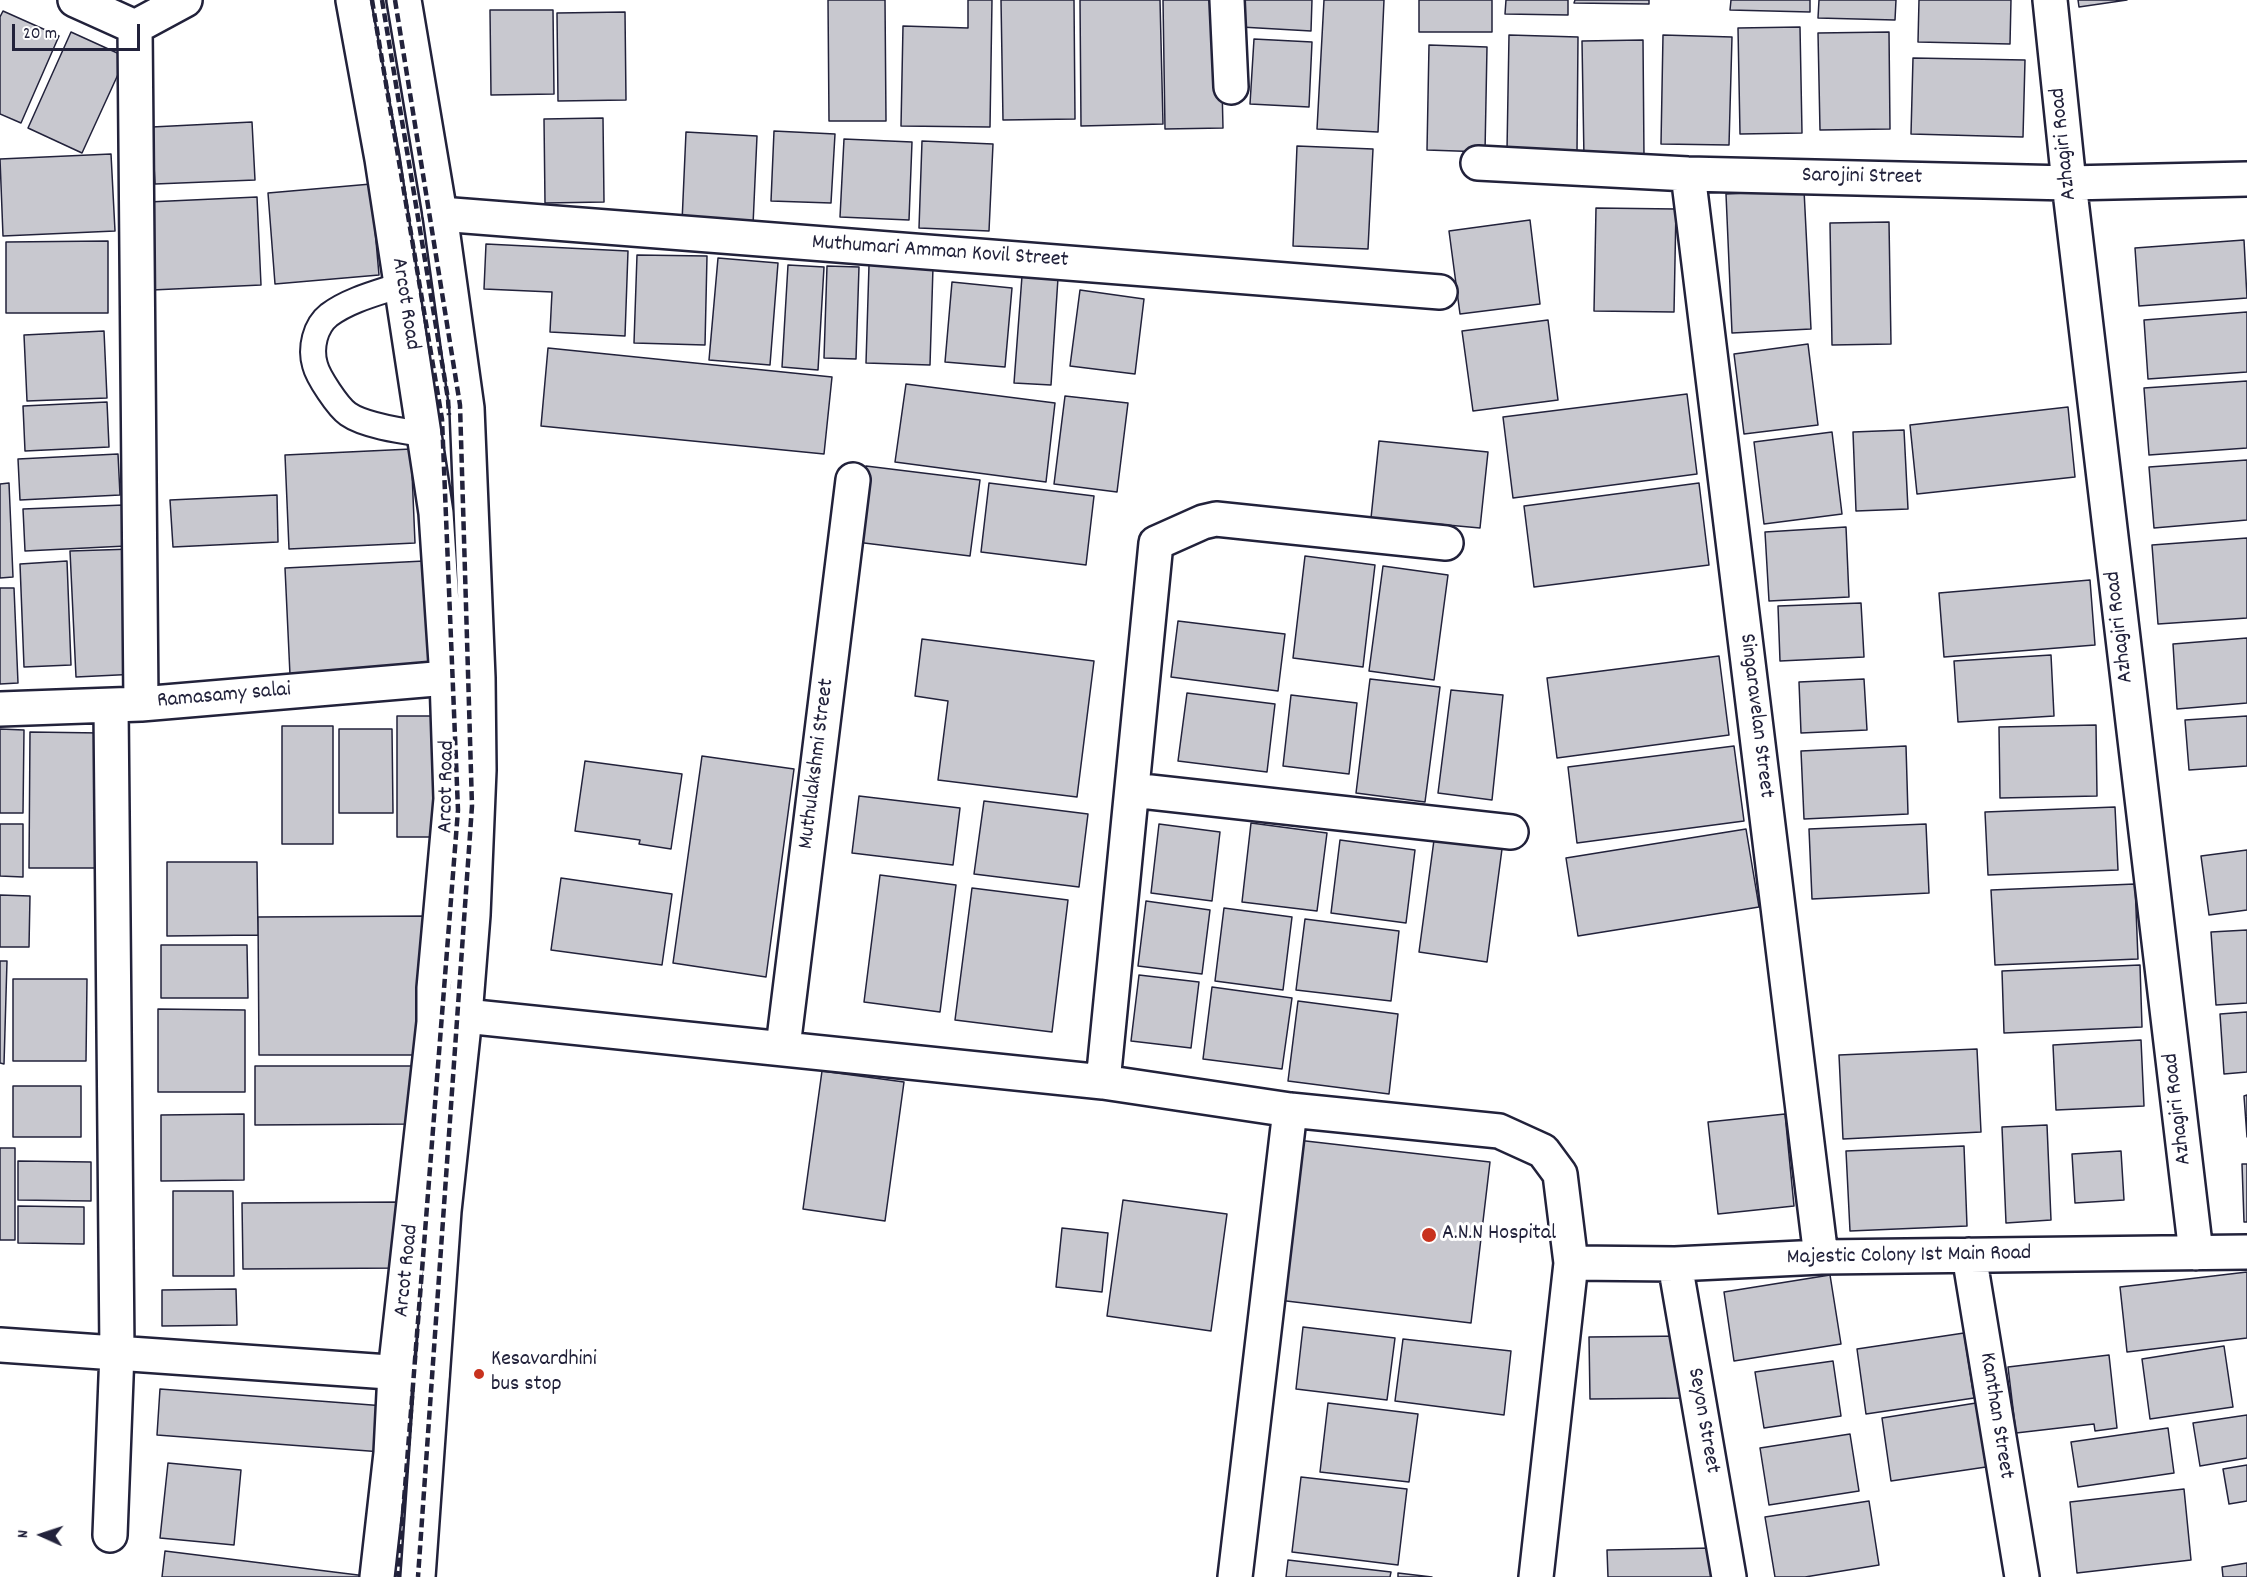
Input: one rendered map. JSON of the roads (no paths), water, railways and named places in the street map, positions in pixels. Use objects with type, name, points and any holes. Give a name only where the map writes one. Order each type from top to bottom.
[{"type":"street","points":[[75,0],[135,27]]},
{"type":"street","points":[[135,27],[185,0]]},
{"type":"street","name":"Arcot Road","points":[[353,0],[382,159],[436,513],[447,678],[451,799],[434,988],[433,1033],[396,1373],[391,1453],[377,1577]]},
{"type":"street","name":"Arcot Road","points":[[404,0],[440,214],[467,408],[478,678],[479,770],[473,915],[465,1016],[444,1211],[418,1577]]},
{"type":"street","points":[[1227,0],[1231,87]]},
{"type":"street","name":"Azhagiri Road","points":[[2050,0],[2069,183],[2196,1253]]},
{"type":"street","points":[[110,1535],[117,1352],[135,27]]},
{"type":"street","name":"Sarojini Street","points":[[1478,163],[1688,174],[2069,183],[2247,179]]},
{"type":"street","name":"Singaravelan Street","points":[[1688,174],[1821,1257]]},
{"type":"street","name":"Muthumari Amman Kovil Street","points":[[440,214],[1440,292]]},
{"type":"street","name":"Muthulakshmi Street","points":[[783,1047],[853,480]]},
{"type":"street","points":[[1103,1082],[1156,543],[1203,522],[1216,519],[1446,543]]},
{"type":"street","name":"Ramasamy salai","points":[[0,709],[126,705],[447,678]]},
{"type":"street","points":[[1132,790],[1511,832]]},
{"type":"street","points":[[465,1016],[783,1047],[1103,1082],[1290,1110],[1499,1131],[1543,1151],[1560,1174],[1571,1263],[1536,1577]]},
{"type":"street","points":[[1235,1577],[1290,1110]]},
{"type":"street","name":"Majestic Colony 1st Main Road","points":[[1571,1263],[1675,1264],[1821,1257],[2247,1252]]},
{"type":"street","name":"Kanthan Street","points":[[1969,1255],[2022,1577]]},
{"type":"street","name":"Seyon Street","points":[[1675,1264],[1729,1577]]},
{"type":"street","points":[[0,1345],[432,1374]]},
{"type":"lane","points":[[401,285],[350,303],[327,316],[313,338],[315,365],[333,398],[348,414],[390,430],[423,434]]},
{"type":"railway","points":[[372,0],[442,419],[458,810],[398,1577]]},
{"type":"railway","points":[[382,0],[449,415]]},
{"type":"railway","points":[[395,0],[460,405],[472,806],[418,1577]]},
{"type":"place","name":"A.N.N Hospital","points":[[1429,1235]]},
{"type":"place","name":"Kesavardhini bus stop","points":[[479,1374]]}]
